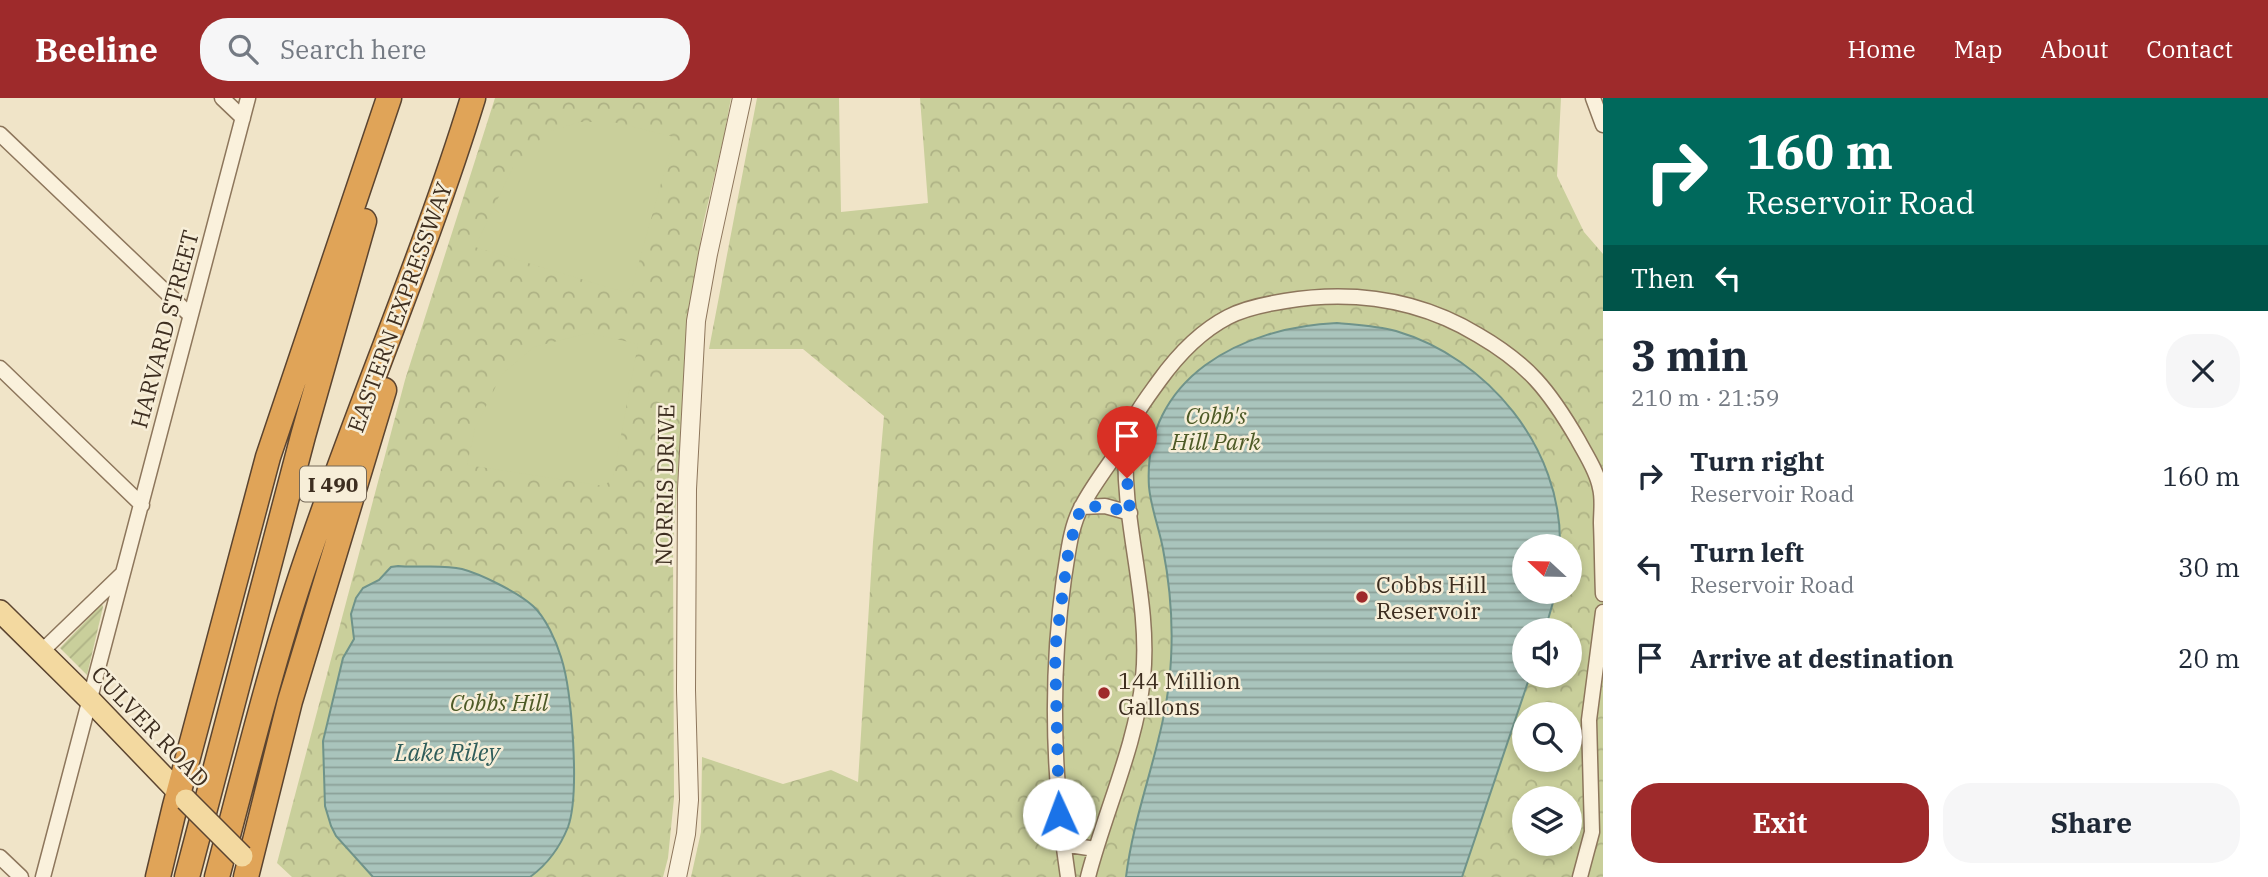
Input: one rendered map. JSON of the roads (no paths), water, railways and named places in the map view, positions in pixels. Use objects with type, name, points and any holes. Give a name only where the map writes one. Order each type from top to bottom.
[{"type":"highway","points":[[158,877],[182,796],[268,457],[388,98]]},
{"type":"highway","name":"EASTERN EXPRESSWAY","points":[[187,877],[300,447],[396,98]]},
{"type":"highway","name":"EASTERN EXPRESSWAY","points":[[217,877],[301,577],[448,174],[472,98]]},
{"type":"highway","points":[[251,868],[290,701],[448,174]]},
{"type":"main road","name":"CULVER ROAD","points":[[0,611],[90,700],[251,868]]},
{"type":"street","points":[[222,98],[243,118]]},
{"type":"street","name":"HARVARD STREET","points":[[43,877],[248,98]]},
{"type":"street","name":"NORRIS DRIVE","points":[[677,877],[687,834],[689,800],[686,690],[687,489],[696,321],[742,98]]},
{"type":"street","points":[[1593,98],[1603,125]]},
{"type":"street","points":[[0,134],[190,315]]},
{"type":"street","points":[[1068,877],[1059,814],[1055,650],[1069,547],[1081,507],[1126,439],[1141,407],[1164,373],[1198,337],[1229,316],[1268,303],[1310,297],[1364,296],[1418,306],[1457,323],[1517,359],[1538,379],[1557,405],[1591,463],[1601,488],[1603,594]]},
{"type":"street","points":[[0,368],[142,505]]},
{"type":"street","points":[[1088,877],[1135,724],[1143,681],[1145,638],[1130,513],[1126,439]]},
{"type":"street","points":[[1081,507],[1105,506],[1130,513]]},
{"type":"street","points":[[41,652],[124,572]]},
{"type":"street","points":[[1580,877],[1592,832],[1590,720],[1603,612]]},
{"type":"street","points":[[1592,819],[1603,842]]},
{"type":"street","points":[[1063,844],[1095,849]]},
{"type":"street","points":[[0,857],[21,877]]},
{"type":"water","name":"Cobbs Hill Reservoir","points":[[1337,323],[1367,326],[1396,331],[1430,344],[1461,362],[1489,385],[1513,412],[1533,442],[1548,475],[1557,510],[1559,534],[1512,534],[1512,604],[1553,604],[1548,618],[1512,618],[1512,688],[1526,688],[1521,702],[1512,702],[1512,729],[1462,877],[1126,877],[1136,822],[1164,715],[1171,659],[1167,576],[1149,487],[1151,449],[1162,416],[1181,388],[1205,365],[1234,348],[1267,335]]},
{"type":"water","name":"Lake Riley","points":[[391,567],[454,568],[470,571],[499,584],[519,595],[538,611],[556,644],[565,673],[571,717],[574,768],[572,812],[557,848],[548,861],[530,877],[373,877],[336,836],[331,826],[325,806],[323,741],[343,658],[354,639],[351,614],[356,598],[363,588],[379,580]]},
{"type":"place","name":"Cobbs Hill Reservoir","points":[[1362,597]]},
{"type":"place","name":"144 Million Gallons","points":[[1104,693]]},
{"type":"park label","name":"Cobb's Hill Park","points":[[1216,428]]},
{"type":"park label","name":"Cobbs Hill","points":[[499,702]]}]
